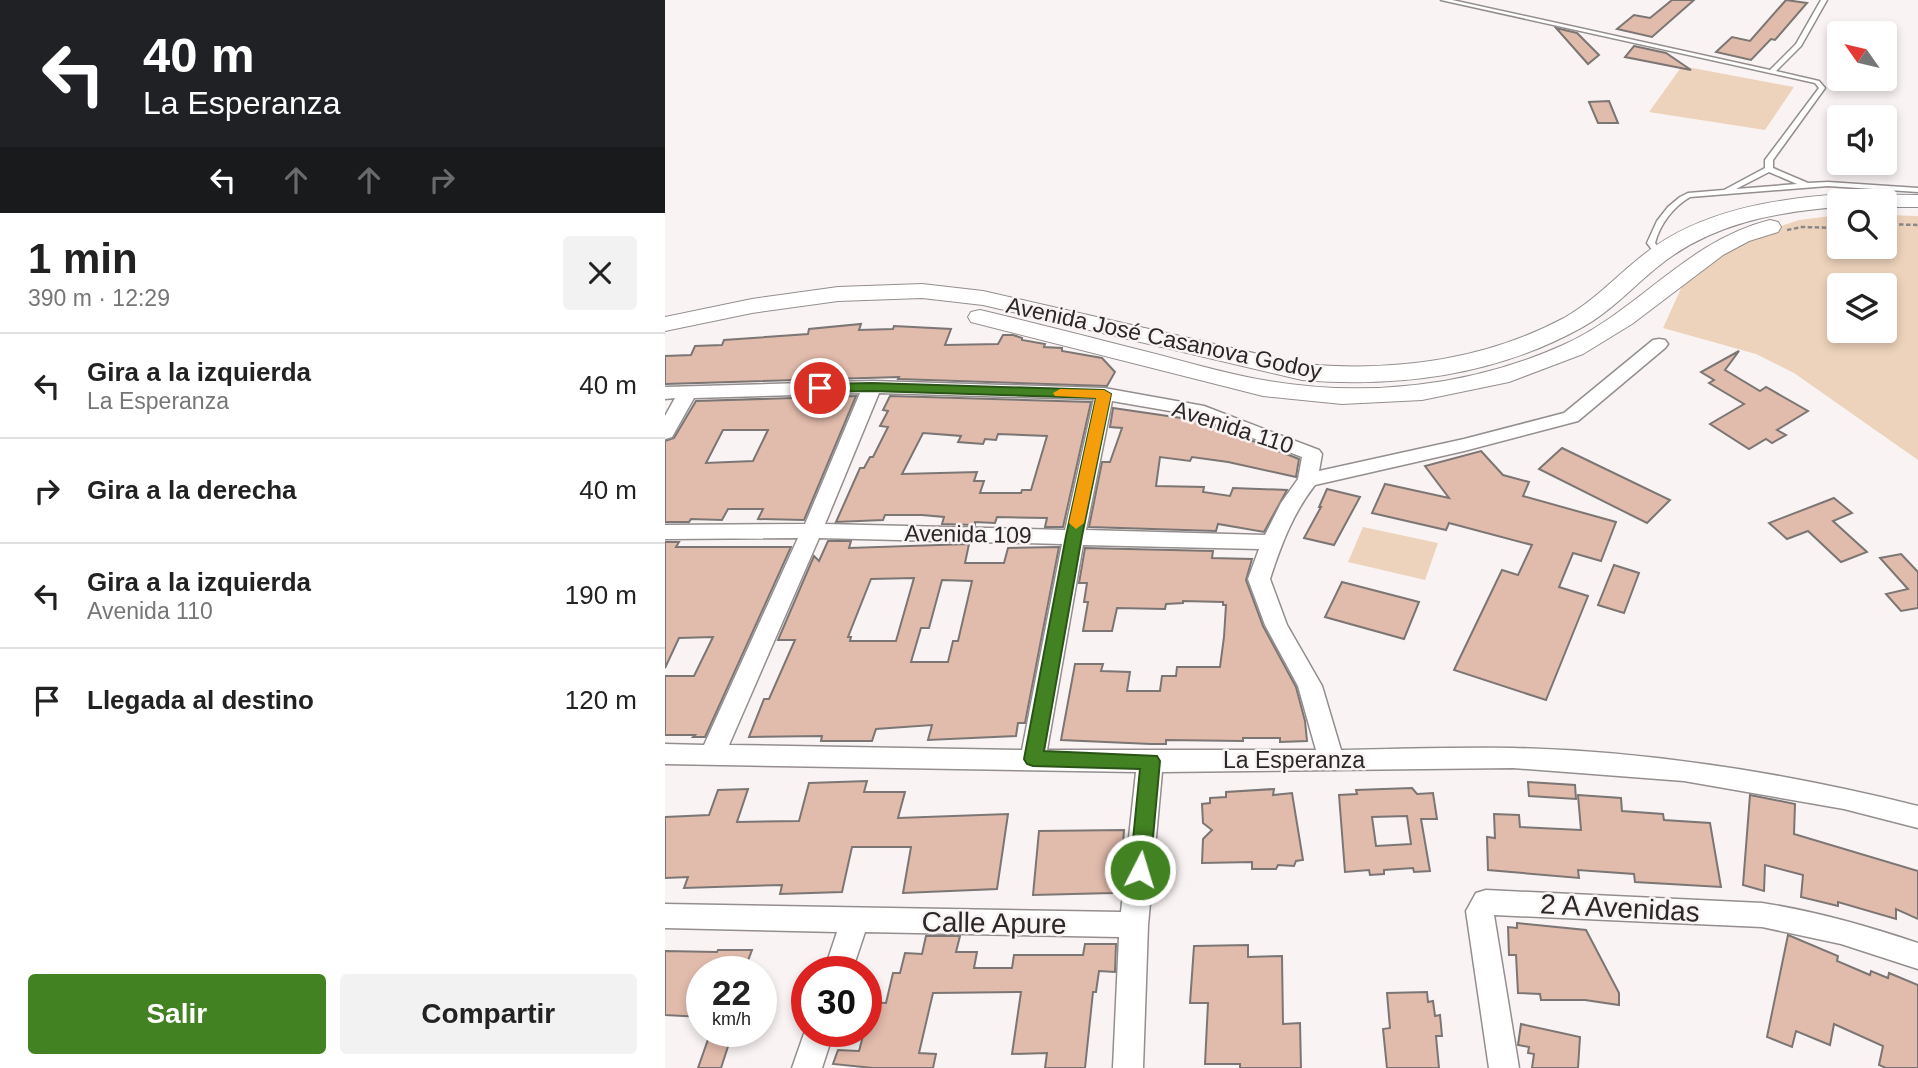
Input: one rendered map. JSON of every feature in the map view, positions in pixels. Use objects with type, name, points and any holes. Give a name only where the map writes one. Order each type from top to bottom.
[{"type":"street","name":"Avenida José Casanova Godoy","points":[[665,324],[752,306],[838,294],[922,291],[983,298],[1302,372],[1347,376],[1404,374],[1491,356],[1550,335],[1591,312],[1660,253],[1718,223],[1767,209],[1830,201],[1918,201]]},
{"type":"street","points":[[1897,215],[1918,216]]},
{"type":"street","name":"Avenida José Casanova Godoy","points":[[665,344],[743,326],[807,316],[867,311],[963,313],[1263,388],[1317,395],[1363,397],[1449,390],[1536,365],[1576,348],[1608,329],[1708,251],[1753,231],[1798,220],[1827,216]]},
{"type":"street","points":[[1331,759],[1310,686],[1276,625],[1259,579],[1292,499],[1308,480],[1464,446],[1570,417],[1659,344]]},
{"type":"street","points":[[712,755],[812,531],[872,387]]},
{"type":"street","name":"Avenida 110","points":[[665,393],[872,387],[1104,394],[1197,410],[1275,438],[1312,454],[1308,480]]},
{"type":"street","points":[[665,433],[688,391]]},
{"type":"street","points":[[1033,759],[1074,536],[1104,394]]},
{"type":"street","name":"Avenida 109","points":[[665,532],[812,531],[1272,542]]},
{"type":"street","name":"La Esperanza","points":[[665,754],[1150,761],[1513,758],[1684,771],[1844,798],[1918,817]]},
{"type":"street","points":[[1128,1068],[1135,925],[1150,761]]},
{"type":"street","name":"2 A Avenidas","points":[[1503,1068],[1480,911],[1486,902],[1762,915],[1802,921],[1856,935],[1918,956]]},
{"type":"street","name":"Calle Apure","points":[[665,916],[854,922],[1135,925]]},
{"type":"street","points":[[843,956],[854,922]]},
{"type":"street","points":[[807,1068],[814,1047]]},
{"type":"lane","points":[[1444,0],[1811,79],[1822,86],[1772,154],[1769,169]]},
{"type":"lane","points":[[1772,71],[1799,45],[1824,0]]},
{"type":"lane","points":[[1769,169],[1805,186]]},
{"type":"lane","points":[[1726,192],[1769,169]]},
{"type":"lane","points":[[1660,253],[1651,243],[1653,233],[1682,198],[1726,192],[1853,184],[1918,190]]},
{"type":"path","points":[[1897,225],[1918,226]]},
{"type":"shaded area","points":[[1682,66],[1794,87],[1765,130],[1649,112]]},
{"type":"shaded area","points":[[1897,215],[1918,216],[1918,460],[1794,373],[1756,354],[1663,328],[1684,282],[1757,234],[1799,220],[1827,216],[1827,259],[1897,259]]},
{"type":"shaded area","points":[[1363,527],[1438,543],[1425,580],[1348,562]]},
{"type":"building","points":[[1672,0],[1694,0],[1652,37],[1617,29],[1634,15],[1650,18]]},
{"type":"building","points":[[1786,0],[1807,3],[1775,40],[1771,39],[1751,60],[1716,52],[1732,37],[1750,41]]},
{"type":"building","points":[[1556,28],[1577,33],[1599,55],[1588,64]]},
{"type":"building","points":[[1634,46],[1666,53],[1691,70],[1625,57]]},
{"type":"building","points":[[1609,101],[1618,123],[1598,123],[1589,102]]},
{"type":"building","points":[[861,324],[859,330],[893,329],[894,326],[951,329],[945,345],[998,344],[1003,335],[1013,335],[1022,340],[1045,344],[1044,347],[1062,348],[1062,351],[1102,358],[1115,372],[1107,386],[898,379],[899,377],[665,384],[665,356],[691,355],[695,346],[722,345],[724,340],[808,334],[809,329]]},
{"type":"building","points":[[1739,351],[1725,370],[1760,391],[1766,387],[1808,411],[1777,430],[1786,435],[1772,443],[1766,439],[1749,449],[1710,424],[1744,404],[1709,383],[1714,380],[1701,372]]},
{"type":"building","points":[[856,396],[804,520],[758,519],[763,509],[728,509],[722,520],[665,522],[665,441],[674,438],[696,401]],"holes":[[[723,430],[768,430],[753,461],[706,463]]]},
{"type":"building","points":[[890,396],[1091,402],[1063,527],[1045,527],[1047,518],[997,517],[995,523],[975,522],[975,525],[942,524],[944,517],[922,515],[885,515],[883,520],[836,522],[860,468],[864,468],[870,457],[873,457],[888,427],[880,426],[888,411],[883,410]],"holes":[[[923,433],[961,436],[958,442],[983,444],[985,439],[996,440],[998,434],[1047,436],[1031,490],[1022,490],[1021,493],[980,493],[984,481],[974,481],[977,472],[902,474]]]},
{"type":"building","points":[[1113,408],[1202,421],[1299,459],[1296,477],[1228,462],[1192,457],[1190,461],[1160,457],[1156,486],[1204,487],[1203,492],[1230,496],[1233,488],[1287,490],[1264,532],[1218,524],[1216,531],[1089,527],[1102,462],[1110,462],[1122,428],[1110,427]]},
{"type":"building","points":[[1562,448],[1670,500],[1647,523],[1539,469]]},
{"type":"building","points":[[1481,451],[1503,475],[1529,482],[1523,496],[1616,522],[1601,561],[1573,553],[1559,587],[1588,596],[1546,700],[1454,670],[1502,570],[1518,575],[1532,545],[1449,523],[1446,530],[1372,513],[1385,484],[1449,498],[1425,466]]},
{"type":"building","points":[[1327,489],[1360,497],[1334,545],[1304,538],[1321,507]]},
{"type":"building","points":[[1834,498],[1852,513],[1833,521],[1867,552],[1841,562],[1808,531],[1787,539],[1769,523]]},
{"type":"building","points":[[828,541],[851,541],[849,548],[969,544],[965,563],[1004,563],[1008,548],[1059,547],[1025,723],[1018,723],[1016,736],[928,740],[932,725],[876,729],[872,741],[821,741],[822,736],[749,737],[764,699],[769,699],[795,640],[778,640],[814,556],[819,561]],"holes":[[[914,578],[896,641],[850,641],[851,637],[848,637],[871,579]],[[942,580],[972,581],[958,641],[953,641],[948,662],[911,662],[921,628],[929,628]]]},
{"type":"building","points":[[665,542],[679,542],[676,547],[791,547],[705,737],[665,735],[665,676],[694,676],[713,637],[679,638],[665,668]]},
{"type":"building","points":[[1085,548],[1213,551],[1212,558],[1252,559],[1246,580],[1263,626],[1296,687],[1307,741],[1280,742],[1280,738],[1243,738],[1243,741],[1166,740],[1166,744],[1151,744],[1061,740],[1075,664],[1103,664],[1101,671],[1130,672],[1127,691],[1160,691],[1162,676],[1176,676],[1177,667],[1220,667],[1224,637],[1226,605],[1223,605],[1223,602],[1183,601],[1166,604],[1165,609],[1117,608],[1112,631],[1083,631],[1088,602],[1084,602],[1087,583],[1079,583]]},
{"type":"building","points":[[1901,554],[1918,572],[1918,608],[1901,611],[1886,594],[1908,589],[1880,558]]},
{"type":"building","points":[[1614,565],[1639,573],[1624,613],[1598,605]]},
{"type":"building","points":[[1342,582],[1419,602],[1404,639],[1325,617]]},
{"type":"building","points":[[867,781],[864,792],[905,792],[898,818],[1008,814],[997,889],[903,893],[911,847],[852,847],[842,892],[780,894],[782,885],[684,888],[688,877],[665,878],[665,817],[709,815],[718,790],[748,789],[737,822],[799,821],[809,783]]},
{"type":"building","points":[[1528,782],[1575,785],[1576,799],[1529,796]]},
{"type":"building","points":[[1412,788],[1417,794],[1433,793],[1437,819],[1421,819],[1430,871],[1414,872],[1413,868],[1384,870],[1384,874],[1370,875],[1369,870],[1345,872],[1339,795],[1357,794],[1356,790]],"holes":[[[1407,816],[1411,844],[1376,846],[1372,817]]]},
{"type":"building","points":[[1274,789],[1273,795],[1292,793],[1303,860],[1296,861],[1294,866],[1278,865],[1276,869],[1252,869],[1252,862],[1202,863],[1203,839],[1212,830],[1203,823],[1202,804],[1210,803],[1210,798],[1226,797],[1226,792]]},
{"type":"building","points":[[1578,795],[1621,798],[1622,811],[1663,814],[1664,820],[1710,823],[1721,887],[1635,882],[1634,874],[1578,870],[1579,878],[1488,870],[1487,837],[1495,838],[1494,814],[1519,815],[1520,827],[1581,830]]},
{"type":"building","points":[[1750,795],[1795,804],[1794,834],[1918,871],[1918,919],[1896,909],[1896,919],[1838,902],[1838,906],[1801,897],[1803,875],[1765,865],[1764,891],[1743,885]]},
{"type":"building","points":[[1124,830],[1122,858],[1116,858],[1113,893],[1033,895],[1039,831]]},
{"type":"building","points":[[1517,923],[1586,930],[1619,993],[1619,1005],[1585,1000],[1541,1000],[1540,994],[1518,993],[1516,955],[1509,955],[1508,927],[1517,928]]},
{"type":"building","points":[[1788,935],[1838,956],[1837,961],[1870,975],[1871,971],[1888,978],[1889,973],[1918,985],[1918,1068],[1886,1068],[1879,1065],[1883,1046],[1834,1024],[1830,1045],[1796,1031],[1792,1047],[1767,1037]]},
{"type":"building","points":[[926,936],[960,936],[956,952],[977,952],[974,968],[1012,968],[1014,955],[1083,955],[1085,944],[1116,944],[1115,972],[1099,971],[1096,992],[1093,992],[1085,1068],[1045,1068],[1047,1053],[1012,1054],[1021,992],[933,993],[919,1053],[936,1054],[933,1068],[873,1068],[833,1064],[838,1050],[859,1051],[860,1047],[882,1047],[882,1003],[886,1003],[893,973],[900,973],[905,953],[922,954]]},
{"type":"building","points":[[1248,945],[1248,957],[1282,956],[1283,1024],[1300,1023],[1301,1068],[1240,1068],[1240,1064],[1205,1064],[1208,1003],[1190,1003],[1194,946]]},
{"type":"building","points":[[752,950],[750,956],[686,956],[686,1016],[665,1015],[665,951]]},
{"type":"building","points":[[1427,992],[1428,1002],[1433,1001],[1435,1016],[1440,1015],[1442,1036],[1436,1036],[1439,1068],[1387,1068],[1383,1029],[1390,1028],[1387,993]]},
{"type":"building","points":[[1521,1024],[1580,1037],[1578,1068],[1532,1068],[1534,1054],[1528,1053],[1529,1047],[1518,1045]]},
{"type":"building","points":[[705,1047],[728,1047],[721,1068],[698,1068]]},
{"type":"slow traffic","points":[[1060,393],[1104,394],[1076,523]]},
{"type":"route","points":[[820,388],[1104,394],[1074,536],[1033,759],[1150,761],[1140,870]]}]
